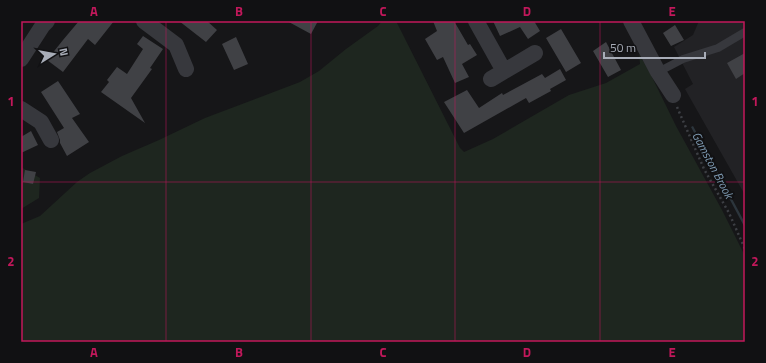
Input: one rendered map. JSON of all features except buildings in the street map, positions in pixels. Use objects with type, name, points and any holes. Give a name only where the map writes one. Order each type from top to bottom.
[{"type":"street","points":[[21,59],[47,21]]},
{"type":"street","points":[[144,21],[176,45],[186,69]]},
{"type":"street","points":[[476,21],[498,75],[534,53]]},
{"type":"street","points":[[631,21],[658,72],[673,95]]},
{"type":"street","points":[[21,109],[41,122],[51,140]]},
{"type":"lane","points":[[658,72],[683,59],[718,48],[745,32]]},
{"type":"path","points":[[673,95],[677,109],[704,168],[729,213],[745,249]]},
{"type":"shaded area","points":[[382,21],[396,21],[460,148],[464,152],[493,139],[569,95],[606,83],[640,64],[639,54],[745,256],[745,342],[21,342],[21,224],[40,216],[77,182],[90,173],[122,156],[205,118],[300,82],[319,71],[378,26]]},
{"type":"shaded area","points":[[699,21],[745,21],[745,195],[685,89],[693,84],[674,47],[693,35]]},
{"type":"shaded area","points":[[21,167],[40,178],[39,198],[21,209]]},
{"type":"water","name":"Gamston Brook","points":[[693,126],[745,223],[745,228],[691,127]]}]
